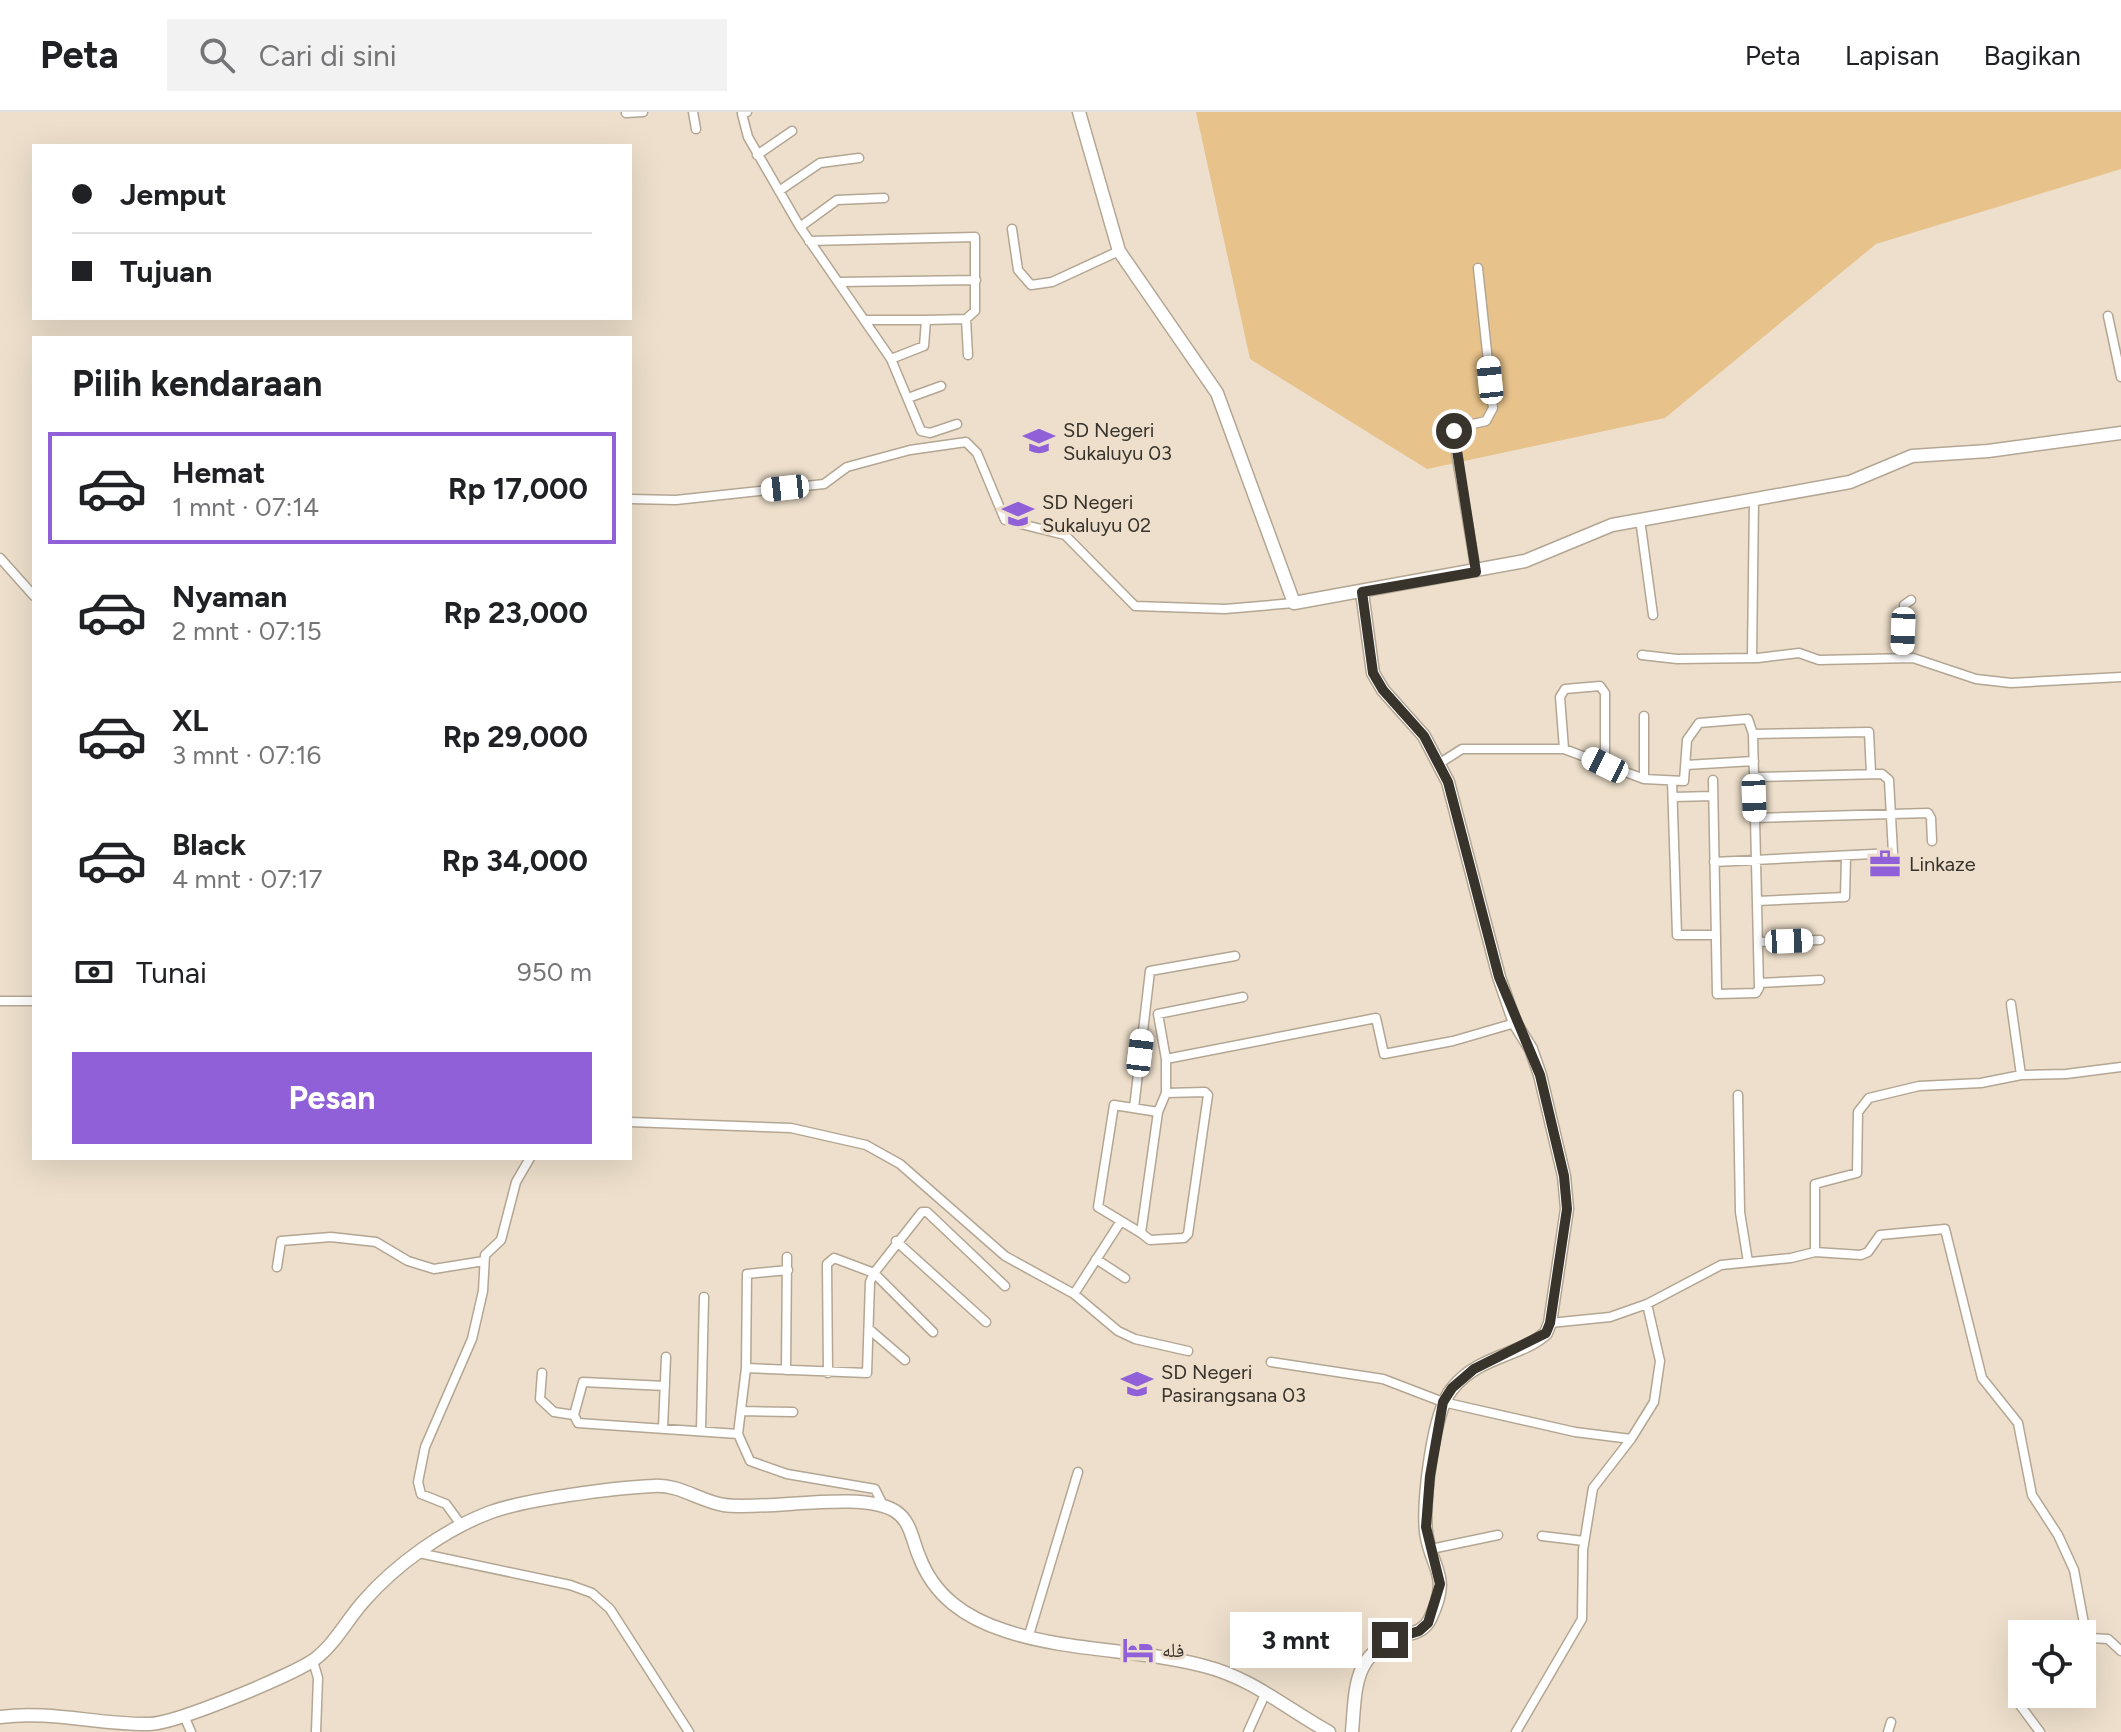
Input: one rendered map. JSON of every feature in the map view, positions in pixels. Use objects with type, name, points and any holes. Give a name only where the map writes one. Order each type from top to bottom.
[{"type":"street","points":[[626,113],[643,112]]},
{"type":"street","points":[[693,112],[696,129]]},
{"type":"street","points":[[1079,112],[1119,251],[1217,393],[1294,603]]},
{"type":"street","points":[[743,113],[757,155],[809,241],[891,359],[925,433],[957,424]]},
{"type":"street","points":[[757,155],[792,131]]},
{"type":"street","points":[[779,191],[820,163],[859,158]]},
{"type":"street","points":[[800,227],[837,200],[884,198]]},
{"type":"street","points":[[1012,229],[1018,270],[1031,285],[1052,282],[1119,251]]},
{"type":"street","points":[[809,241],[975,237],[975,311],[966,319],[865,320]]},
{"type":"street","points":[[1476,572],[1453,434],[1460,427],[1486,421],[1493,408],[1478,268]]},
{"type":"street","points":[[839,282],[976,280]]},
{"type":"street","points":[[2108,316],[2121,377]]},
{"type":"street","points":[[966,319],[968,355]]},
{"type":"street","points":[[891,359],[926,343],[926,320]]},
{"type":"street","points":[[908,398],[941,386]]},
{"type":"street","points":[[632,499],[676,500],[824,484],[847,467],[910,450],[966,442],[977,453],[1005,520],[1065,535],[1135,606],[1225,609],[1294,603],[1476,572],[1538,558],[1595,531],[1640,519],[1850,482],[1912,456],[1988,451],[2121,433]]},
{"type":"street","points":[[1752,657],[1754,499]]},
{"type":"street","points":[[1640,519],[1653,615]]},
{"type":"street","points":[[0,558],[32,594]]},
{"type":"street","points":[[1352,1732],[1356,1684],[1367,1658],[1381,1645],[1419,1631],[1431,1617],[1441,1578],[1426,1527],[1428,1494],[1443,1402],[1452,1388],[1474,1369],[1540,1338],[1550,1323],[1566,1224],[1566,1194],[1536,1063],[1515,1023],[1494,961],[1454,799],[1440,763],[1416,725],[1378,683],[1370,662],[1362,592]]},
{"type":"street","points":[[1902,657],[1904,605],[1911,600]]},
{"type":"street","points":[[1642,655],[1677,659],[1799,653],[1819,660],[1902,657],[1976,679],[2011,683],[2121,677]]},
{"type":"street","points":[[1564,749],[1560,697],[1565,689],[1600,686],[1605,693],[1605,765]]},
{"type":"street","points":[[1644,716],[1644,779]]},
{"type":"street","points":[[1440,763],[1462,749],[1564,749],[1644,779],[1684,781],[1687,740],[1699,723],[1748,719],[1753,734],[1754,761],[1759,983],[1756,993],[1718,995],[1713,780]]},
{"type":"street","points":[[1753,734],[1869,732],[1871,773]]},
{"type":"street","points":[[1686,765],[1754,761]]},
{"type":"street","points":[[1714,862],[1892,855],[1889,780],[1882,774],[1754,777]]},
{"type":"street","points":[[1672,781],[1677,935],[1715,935]]},
{"type":"street","points":[[1673,797],[1713,796]]},
{"type":"street","points":[[1755,818],[1928,813],[1932,841]]},
{"type":"street","points":[[1757,901],[1842,899],[1848,893],[1846,857]]},
{"type":"street","points":[[1758,942],[1820,940]]},
{"type":"street","points":[[1134,1108],[1150,971],[1235,956]]},
{"type":"street","points":[[1759,983],[1820,980]]},
{"type":"street","points":[[1158,1014],[1243,997]]},
{"type":"street","points":[[1141,1233],[1158,1112],[1166,1093],[1166,1059],[1158,1014],[1146,998]]},
{"type":"street","points":[[0,1001],[32,1001]]},
{"type":"street","points":[[2011,1004],[2021,1075]]},
{"type":"street","points":[[1166,1059],[1376,1018],[1384,1054],[1453,1041],[1515,1023]]},
{"type":"street","points":[[1815,1252],[1815,1184],[1857,1173],[1858,1112],[1865,1100],[1919,1086],[1981,1083],[2021,1075],[2079,1073],[2121,1067]]},
{"type":"street","points":[[1158,1112],[1114,1105],[1098,1207],[1150,1240],[1184,1238],[1188,1234],[1209,1099],[1205,1092],[1166,1093]]},
{"type":"street","points":[[1738,1095],[1740,1212],[1748,1262]]},
{"type":"street","points":[[632,1122],[791,1128],[866,1145],[900,1164],[1005,1256],[1074,1294],[1127,1336],[1188,1351]]},
{"type":"street","points":[[462,1526],[446,1504],[421,1494],[418,1482],[425,1447],[472,1339],[483,1291],[487,1252],[501,1240],[516,1182],[529,1160]]},
{"type":"street","points":[[746,1368],[867,1373],[870,1282],[896,1241],[922,1212],[927,1212],[1005,1286]]},
{"type":"street","points":[[1074,1294],[1121,1221]]},
{"type":"street","points":[[1550,1323],[1593,1320],[1647,1304],[1714,1267],[1815,1252],[1861,1255],[1868,1252],[1880,1235],[1945,1229],[1982,1378],[2016,1419],[2032,1495],[2058,1535],[2074,1570],[2086,1634],[2091,1638],[2108,1639],[2121,1651]]},
{"type":"street","points":[[277,1267],[281,1241],[331,1237],[376,1242],[408,1261],[434,1269],[484,1261]]},
{"type":"street","points":[[896,1241],[986,1322]]},
{"type":"street","points":[[786,1370],[787,1257]]},
{"type":"street","points":[[828,1373],[828,1260],[834,1258],[874,1273],[933,1332]]},
{"type":"street","points":[[1096,1259],[1125,1278]]},
{"type":"street","points":[[788,1270],[747,1274],[746,1368],[738,1434],[750,1461],[787,1474],[875,1489],[883,1505]]},
{"type":"street","points":[[701,1430],[704,1297]]},
{"type":"street","points":[[1516,1732],[1582,1619],[1584,1541],[1593,1488],[1631,1439],[1654,1402],[1660,1374],[1647,1304]]},
{"type":"street","points":[[869,1329],[905,1360]]},
{"type":"street","points":[[663,1428],[666,1357]]},
{"type":"street","points":[[1271,1362],[1383,1379],[1443,1402],[1575,1432],[1631,1439]]},
{"type":"street","points":[[542,1373],[540,1399],[554,1412],[574,1415],[580,1423],[738,1434]]},
{"type":"street","points":[[574,1415],[583,1382],[665,1386]]},
{"type":"street","points":[[741,1411],[793,1412]]},
{"type":"street","points":[[1029,1635],[1078,1472]]},
{"type":"street","points":[[0,1717],[54,1716],[146,1725],[185,1718],[313,1661],[376,1587],[419,1553],[462,1526],[505,1508],[655,1485],[684,1489],[712,1502],[732,1506],[813,1502],[883,1505],[904,1518],[920,1559],[940,1595],[998,1628],[1202,1665],[1266,1692],[1329,1732]]},
{"type":"street","points":[[1431,1549],[1498,1535]]},
{"type":"street","points":[[1542,1536],[1584,1541]]},
{"type":"street","points":[[419,1553],[570,1585],[592,1593],[610,1609],[689,1732]]},
{"type":"street","points":[[313,1661],[318,1678],[316,1732]]},
{"type":"street","points":[[1248,1732],[1266,1692]]},
{"type":"street","points":[[2022,1708],[2040,1732]]},
{"type":"street","points":[[185,1718],[191,1732]]},
{"type":"street","points":[[1888,1732],[1891,1722]]},
{"type":"shaded area","points":[[1196,112],[2121,112],[2121,169],[1876,244],[1665,418],[1427,469],[1250,359]]},
{"type":"place","name":"SD Negeri Sukaluyu 03","points":[[1039,441]]},
{"type":"place","name":"SD Negeri Sukaluyu 02","points":[[1018,514]]},
{"type":"place","name":"Linkaze","points":[[1885,864]]},
{"type":"place","name":"SD Negeri Pasirangsana 03","points":[[1137,1384]]},
{"type":"place","name":"فله","points":[[1138,1650]]},
{"type":"route","points":[[1390,1640],[1424,1628],[1431,1617],[1440,1584],[1440,1571],[1428,1543],[1426,1527],[1430,1476],[1443,1402],[1452,1388],[1474,1369],[1546,1333],[1567,1209],[1564,1176],[1540,1075],[1531,1049],[1515,1023],[1494,961],[1454,799],[1431,746],[1383,690],[1370,662],[1362,592],[1476,572],[1454,431]]}]
